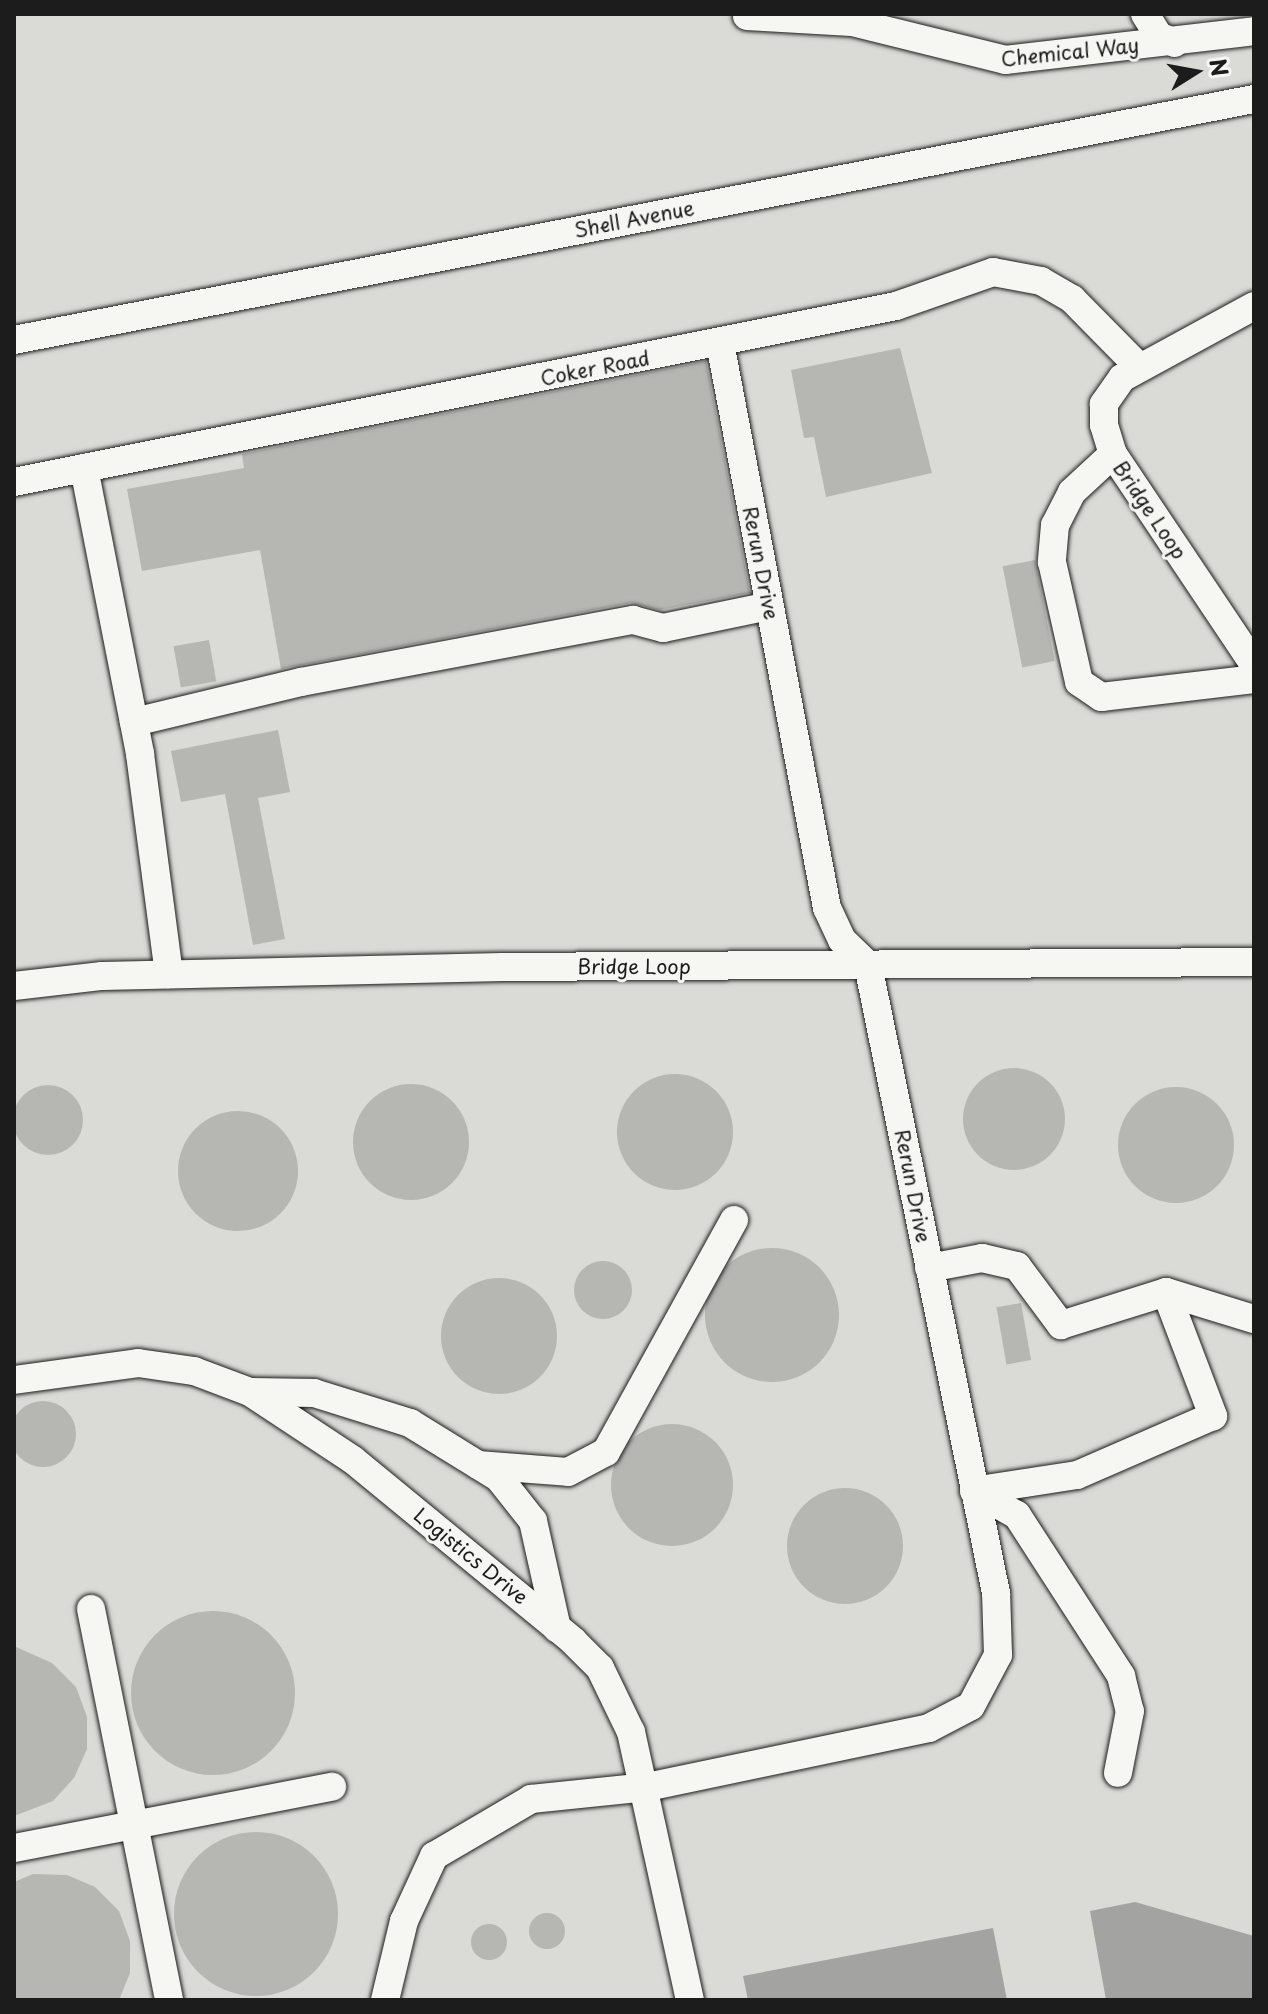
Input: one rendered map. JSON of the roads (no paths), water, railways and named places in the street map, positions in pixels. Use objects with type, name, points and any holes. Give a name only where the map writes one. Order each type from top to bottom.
[{"type":"street","points":[[1145,14],[1159,36],[1175,43]]},
{"type":"street","name":"Chemical Way","points":[[747,16],[852,22],[988,60],[1175,43],[1254,31]]},
{"type":"street","name":"Shell Avenue","points":[[14,340],[1254,99]]},
{"type":"street","name":"Coker Road","points":[[14,482],[896,306],[993,272],[1017,273],[1072,299],[1139,367]]},
{"type":"street","name":"Bridge Loop","points":[[1254,306],[1139,367],[1109,391],[1104,404],[1113,454],[1246,635],[1254,665]]},
{"type":"street","name":"Rerun Drive","points":[[385,2000],[404,1921],[434,1856],[531,1799],[647,1787],[899,1736],[971,1706],[991,1675],[1001,1637],[868,965],[842,940],[827,908],[720,343]]},
{"type":"street","points":[[1113,454],[1072,492],[1055,525],[1052,562],[1079,682],[1101,697],[1254,679]]},
{"type":"street","points":[[84,468],[134,722],[169,974]]},
{"type":"street","points":[[134,722],[301,682],[633,620],[663,628],[769,606]]},
{"type":"street","name":"Bridge Loop","points":[[14,986],[169,974],[1254,962]]},
{"type":"street","points":[[477,1465],[568,1472],[606,1452],[734,1220]]},
{"type":"street","points":[[929,1268],[982,1258],[1017,1266],[1061,1325],[1166,1292],[1254,1319]]},
{"type":"street","points":[[974,1491],[1077,1475],[1213,1416],[1166,1292]]},
{"type":"street","name":"Logistics Drive","points":[[14,1380],[138,1363],[194,1371],[250,1392],[353,1460],[557,1628],[614,1691],[647,1787],[690,2000]]},
{"type":"street","points":[[250,1392],[314,1393],[410,1423],[499,1478],[533,1521],[557,1628]]},
{"type":"street","points":[[974,1491],[1017,1515],[1121,1676],[1130,1711],[1118,1773]]},
{"type":"street","points":[[91,1609],[169,2000]]},
{"type":"street","points":[[14,1848],[332,1787]]}]
